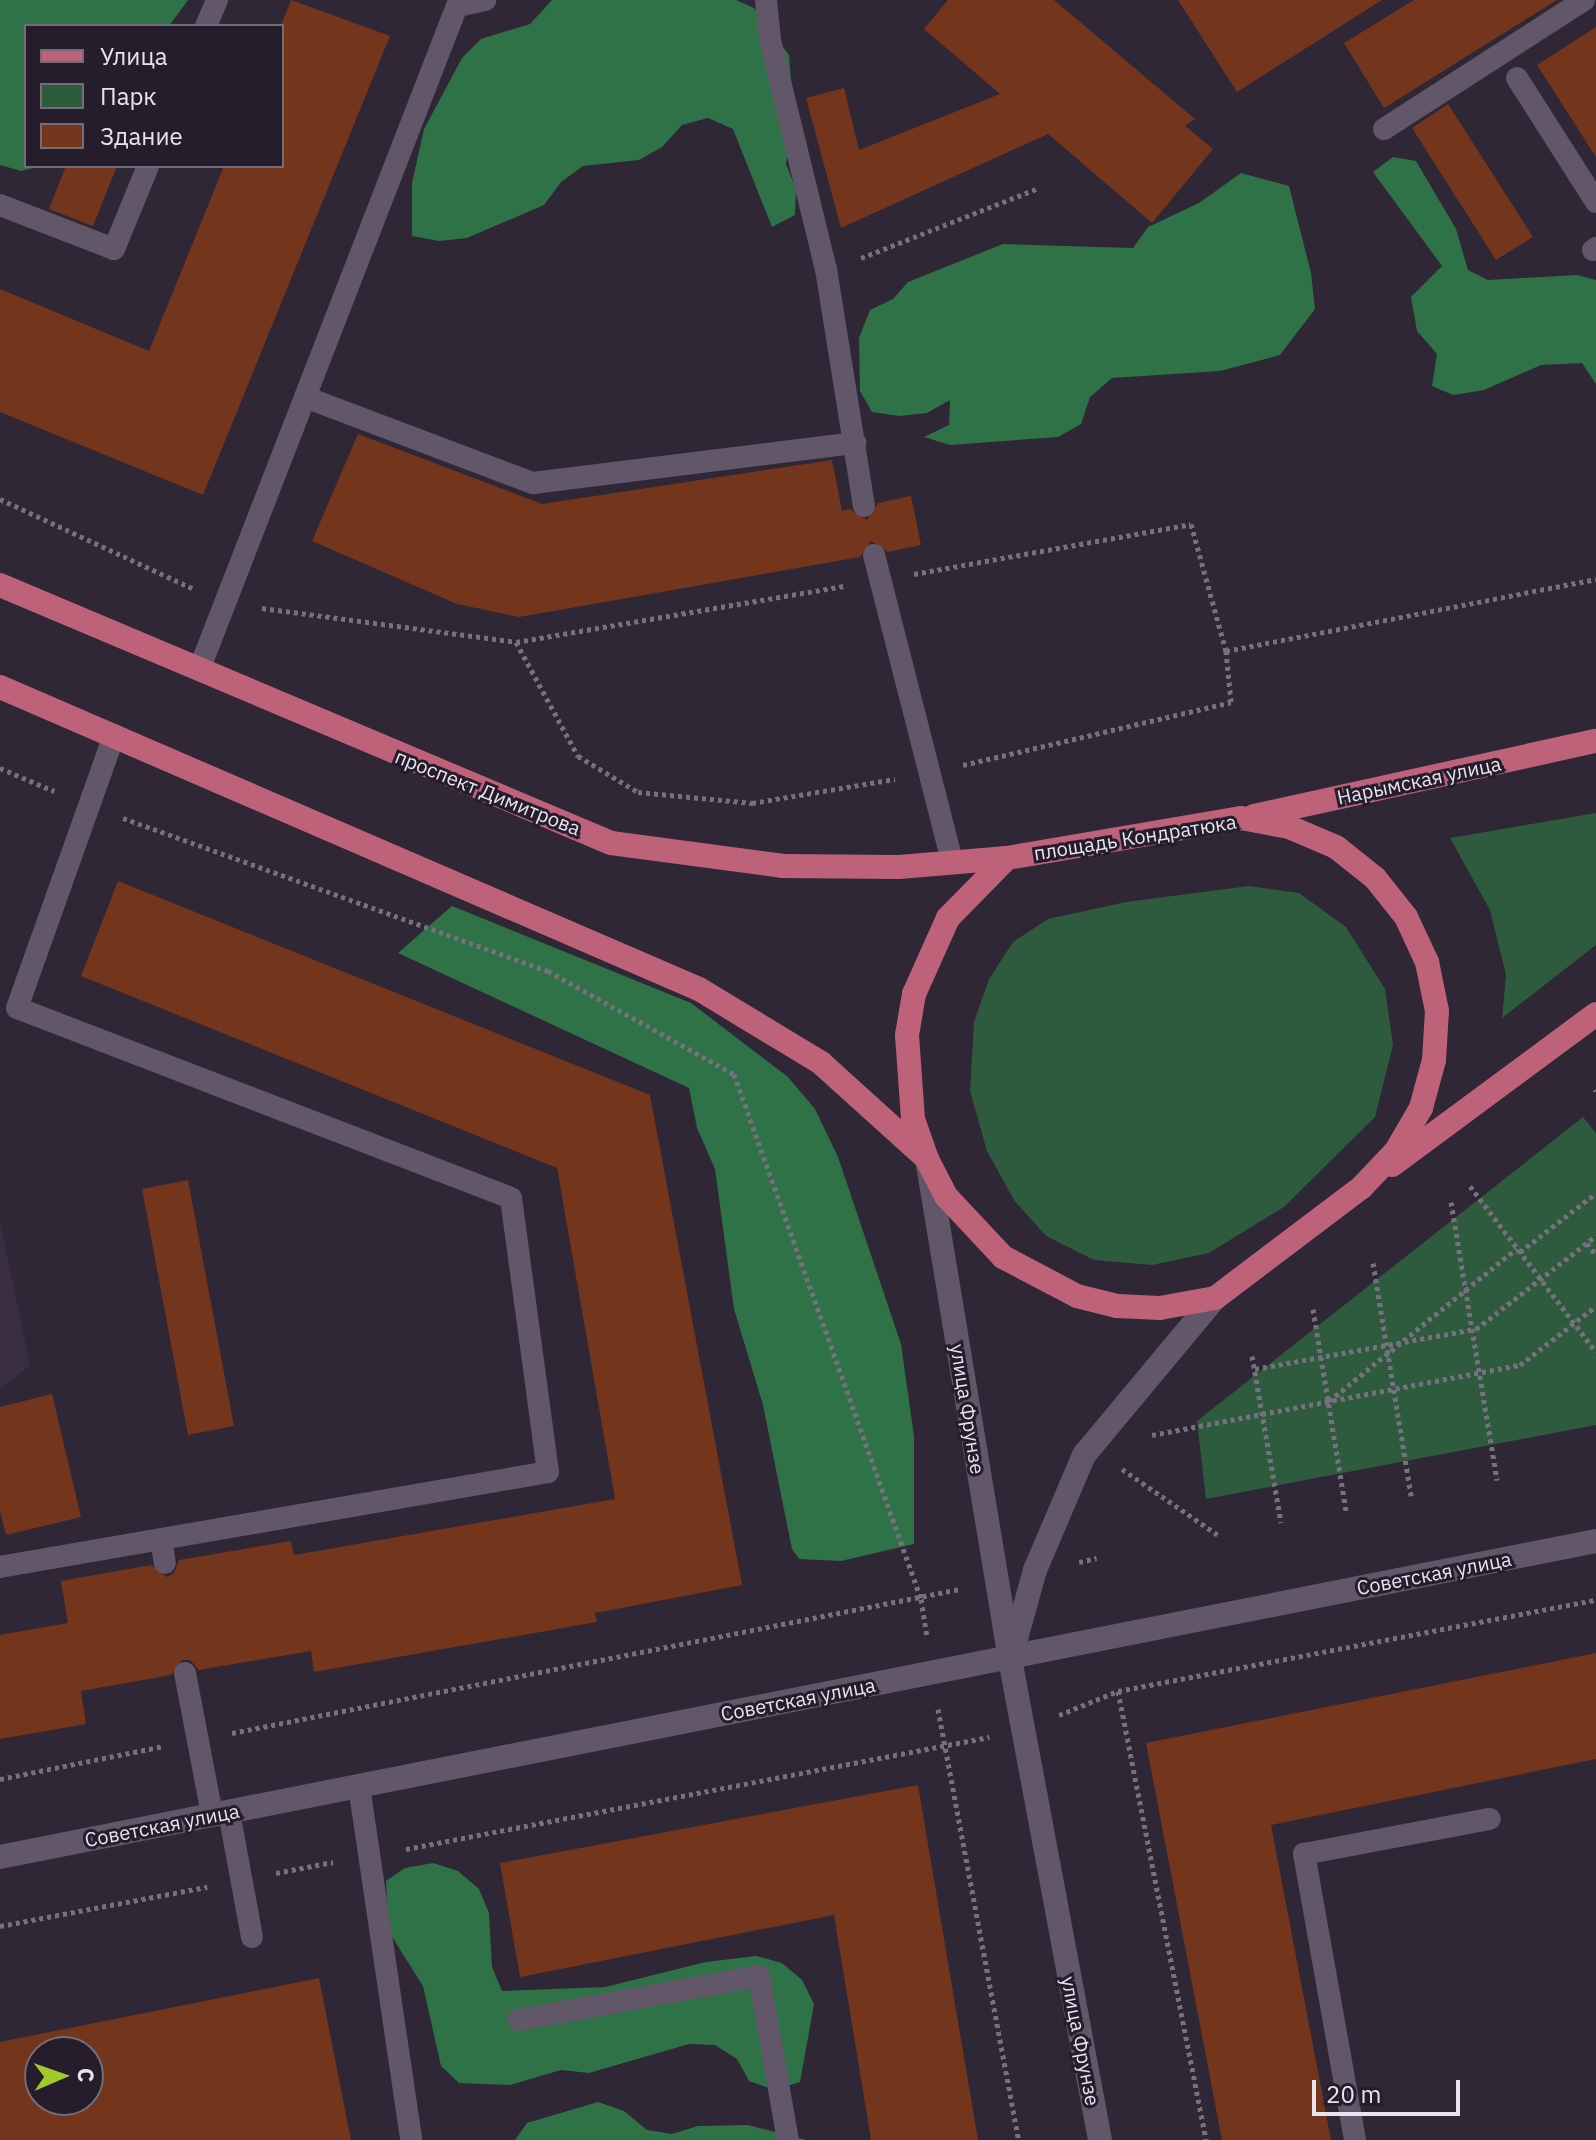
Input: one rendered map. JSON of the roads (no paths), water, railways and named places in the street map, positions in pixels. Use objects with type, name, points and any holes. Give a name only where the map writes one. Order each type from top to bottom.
[{"type":"main road","name":"проспект Димитрова","points":[[0,585],[611,843],[783,866],[1007,858]]},
{"type":"main road","points":[[0,687],[699,989],[821,1063],[927,1159]]},
{"type":"main road","name":"Нарымская улица","points":[[1241,818],[1596,741]]},
{"type":"main road","name":"площадь Кондратюка","points":[[1241,818],[1289,827],[1336,847],[1375,878],[1398,907],[1427,962],[1437,1011],[1434,1060],[1421,1108],[1396,1151],[1362,1187],[1215,1298],[1160,1308],[1117,1306],[1039,1279],[972,1229],[927,1159],[907,1078],[914,994],[948,918],[974,885],[1007,858],[1241,818]]},
{"type":"main road","points":[[1362,1187],[1596,1014]]},
{"type":"street","name":"улица Фрунзе","points":[[927,1159],[996,1580],[1100,2140]]},
{"type":"street","name":"улица Фрунзе","points":[[1010,1659],[1035,1570],[1084,1455],[1215,1298]]},
{"type":"street","name":"Советская улица","points":[[0,1857],[1596,1541]]},
{"type":"lane","points":[[207,24],[217,0]]},
{"type":"lane","points":[[199,670],[452,3],[485,0]]},
{"type":"lane","points":[[766,0],[770,40],[826,269],[864,506]]},
{"type":"lane","points":[[1384,129],[1584,0]]},
{"type":"lane","points":[[1517,78],[1596,202]]},
{"type":"lane","points":[[0,205],[114,249],[147,168]]},
{"type":"lane","points":[[305,397],[533,483],[856,443]]},
{"type":"lane","points":[[874,555],[952,862]]},
{"type":"lane","points":[[0,1567],[548,1472],[511,1198],[17,1008],[114,735]]},
{"type":"lane","points":[[161,1539],[165,1563]]},
{"type":"lane","points":[[185,1673],[197,1739],[241,1880],[252,1937]]},
{"type":"lane","points":[[359,1786],[372,1855],[411,2140]]},
{"type":"lane","points":[[1355,2140],[1304,1854],[1490,1819]]},
{"type":"lane","points":[[518,2020],[759,1976],[788,2140]]}]
